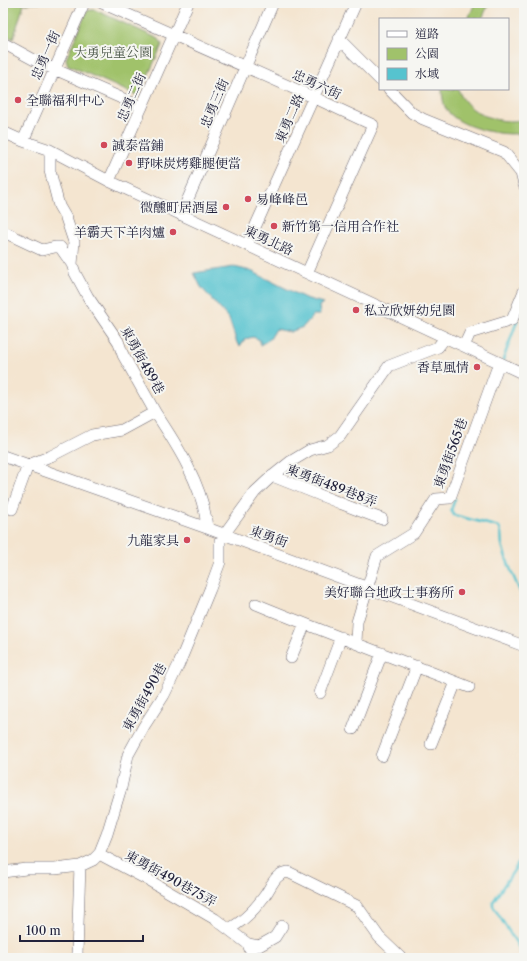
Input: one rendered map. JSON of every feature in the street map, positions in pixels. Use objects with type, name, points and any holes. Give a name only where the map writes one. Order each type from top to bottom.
[{"type":"street","name":"忠勇一街","points":[[23,141],[84,3]]},
{"type":"street","name":"忠勇六街","points":[[102,3],[373,125],[307,274]]},
{"type":"street","name":"忠勇二街","points":[[109,181],[188,3]]},
{"type":"street","name":"忠勇三街","points":[[181,215],[273,3]]},
{"type":"street","name":"東勇二路","points":[[247,245],[356,3]]},
{"type":"street","points":[[339,39],[379,79]]},
{"type":"street","points":[[3,43],[38,62],[142,107]]},
{"type":"street","points":[[390,90],[412,113],[504,152],[521,173],[524,185]]},
{"type":"street","name":"東勇北路","points":[[3,132],[23,141],[50,150],[109,181],[524,374]]},
{"type":"street","name":"東勇街489巷","points":[[28,465],[51,456],[92,435],[122,430],[155,412],[123,355],[118,341],[88,297],[74,272],[72,264],[74,242],[66,218],[58,206],[50,172],[50,150]]},
{"type":"street","points":[[3,234],[6,233],[42,250],[60,247],[72,264]]},
{"type":"street","points":[[464,346],[470,333],[512,320],[524,291]]},
{"type":"street","points":[[224,534],[255,492],[272,476],[290,462],[310,450],[328,445],[340,436],[389,366],[438,347],[445,338]]},
{"type":"street","name":"東勇街565巷","points":[[367,588],[377,556],[414,533],[436,499],[450,498],[502,364]]},
{"type":"street","points":[[155,412],[176,444],[194,480],[206,517],[207,528]]},
{"type":"street","name":"東勇街","points":[[3,456],[224,534],[524,646]]},
{"type":"street","points":[[12,509],[28,465]]},
{"type":"street","name":"東勇街489巷8弄","points":[[272,476],[382,519]]},
{"type":"street","name":"東勇街490巷","points":[[99,854],[107,834],[121,788],[128,755],[144,726],[164,695],[179,664],[220,562],[220,540],[224,534]]},
{"type":"street","points":[[356,643],[357,622],[367,588]]},
{"type":"street","points":[[256,604],[469,687]]},
{"type":"street","points":[[291,658],[305,624]]},
{"type":"street","points":[[320,693],[341,637]]},
{"type":"street","points":[[352,729],[382,653]]},
{"type":"street","points":[[382,756],[417,666]]},
{"type":"street","points":[[431,744],[456,682]]},
{"type":"street","points":[[3,872],[26,869],[55,869],[80,866],[93,860],[99,854]]},
{"type":"street","name":"東勇街490巷75弄","points":[[99,854],[215,918],[248,944]]},
{"type":"street","points":[[79,958],[80,866]]},
{"type":"street","points":[[228,929],[251,912],[264,897],[275,879],[283,872],[288,872],[357,906],[379,937],[401,958]]},
{"type":"street","points":[[253,958],[248,944],[259,946],[275,937],[282,926]]},
{"type":"green space","points":[[3,3],[40,3],[24,4],[13,39],[3,33]]},
{"type":"green space","points":[[475,3],[489,3],[482,18],[468,18]]},
{"type":"green space","name":"大勇兒童公園","points":[[95,10],[159,39],[162,45],[140,93],[136,95],[68,65],[66,59],[87,11]]},
{"type":"green space","points":[[442,90],[458,90],[462,98],[469,106],[483,115],[508,121],[524,119],[524,133],[505,134],[469,126],[450,114],[445,107]]},
{"type":"water","points":[[234,267],[251,271],[305,298],[323,303],[319,306],[320,315],[313,315],[303,327],[290,332],[276,329],[270,339],[260,345],[260,340],[253,337],[245,339],[240,346],[237,343],[229,319],[201,287],[194,273]]},
{"type":"waterway","points":[[503,360],[517,321]]},
{"type":"waterway","points":[[455,499],[451,510],[454,515],[499,527],[502,545],[507,561],[524,600]]},
{"type":"waterway","points":[[522,958],[520,949],[493,906],[493,902],[524,855]]},
{"type":"place","name":"全聯福利中心","points":[[18,100]]},
{"type":"place","name":"誠泰當鋪","points":[[104,145]]},
{"type":"place","name":"野味炭烤雞腿便當","points":[[129,163]]},
{"type":"place","name":"易峰峰邑","points":[[248,199]]},
{"type":"place","name":"微醺町居酒屋","points":[[226,207]]},
{"type":"place","name":"新竹第一信用合作社","points":[[274,226]]},
{"type":"place","name":"羊霸天下羊肉爐","points":[[173,232]]},
{"type":"place","name":"私立欣妍幼兒園","points":[[356,310]]},
{"type":"place","name":"香草風情","points":[[477,367]]},
{"type":"place","name":"九龍家具","points":[[187,540]]},
{"type":"place","name":"美好聯合地政士事務所","points":[[462,592]]}]
